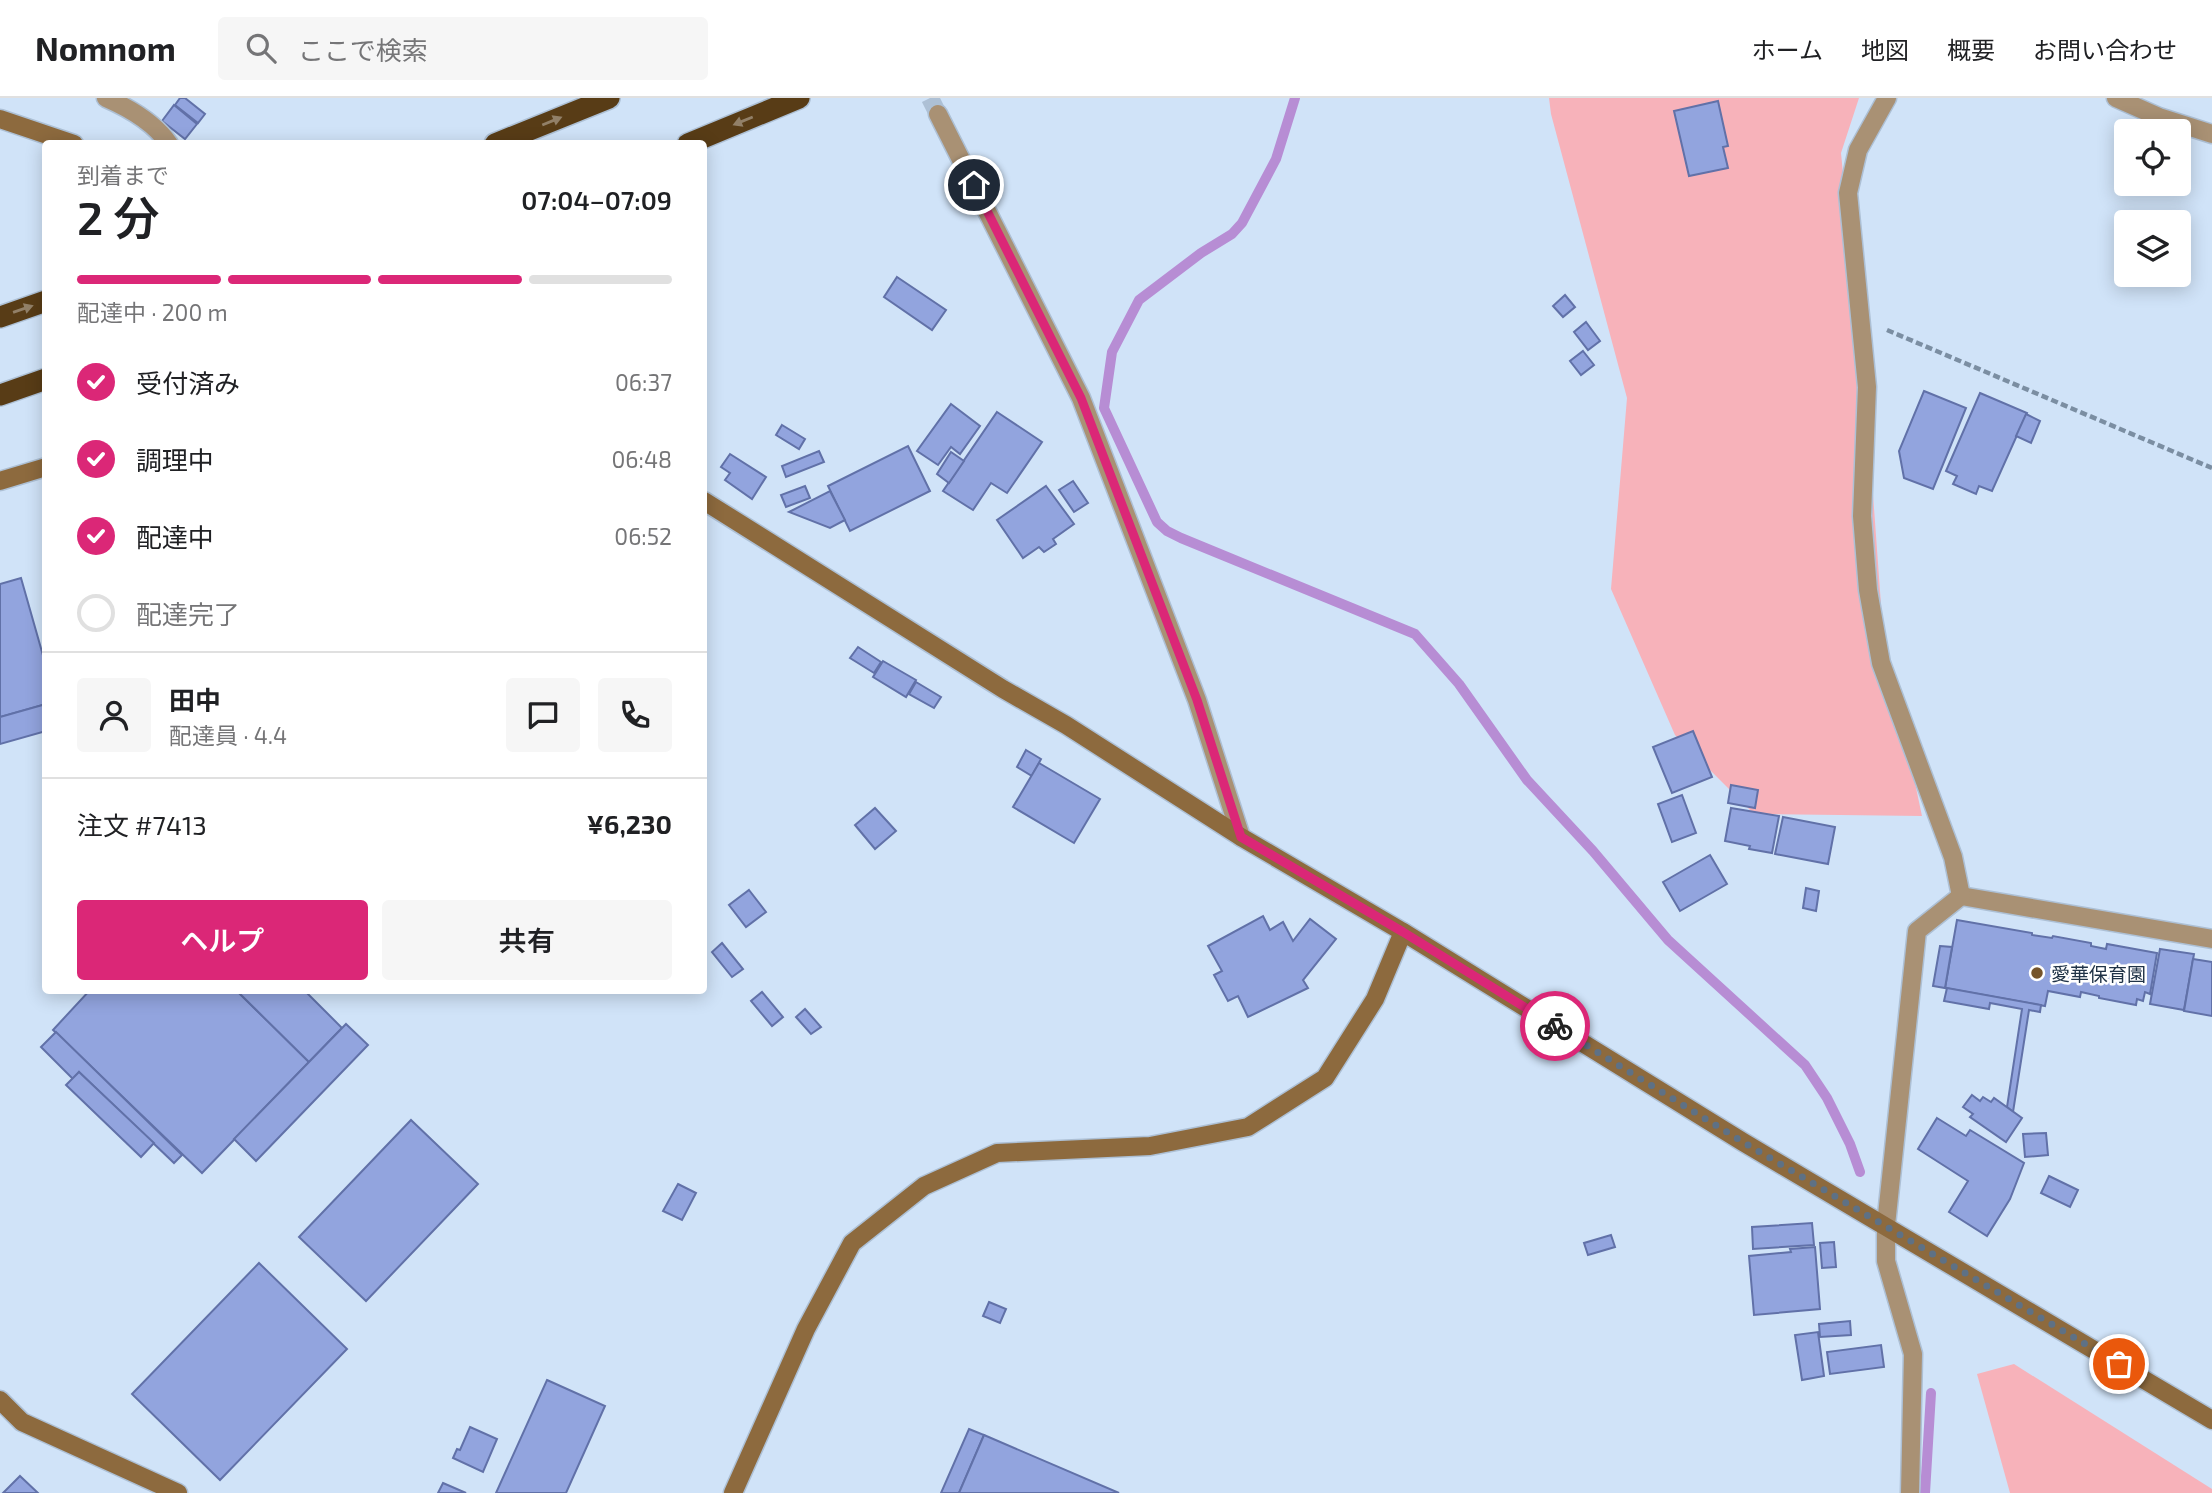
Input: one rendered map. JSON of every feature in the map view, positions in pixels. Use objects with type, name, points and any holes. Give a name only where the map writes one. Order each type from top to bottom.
[{"type":"highway","points":[[505,140],[610,98]]},
{"type":"highway","points":[[698,140],[799,98]]},
{"type":"highway","points":[[0,317],[42,302]]},
{"type":"highway","points":[[0,395],[42,380]]},
{"type":"street","points":[[107,98],[146,120],[165,140]]},
{"type":"street","points":[[1887,98],[1858,150],[1848,193],[1867,387],[1862,516],[1868,590],[1881,663],[1953,857],[1961,896]]},
{"type":"street","points":[[2116,98],[2159,117],[2212,134]]},
{"type":"street","points":[[938,114],[1081,398],[1197,700],[1241,837]]},
{"type":"street","points":[[0,119],[62,140]]},
{"type":"street","points":[[0,481],[42,468]]},
{"type":"street","points":[[707,503],[1003,689],[1066,725],[1241,837],[1403,932],[1743,1142],[2212,1420]]},
{"type":"street","points":[[1910,1493],[1913,1354],[1886,1261],[1886,1225],[1917,931],[1961,896],[2212,939]]},
{"type":"street","points":[[733,1493],[806,1329],[852,1243],[925,1186],[997,1153],[1150,1146],[1248,1127],[1325,1078],[1375,999],[1403,932]]},
{"type":"street","points":[[0,1400],[22,1422],[178,1493]]},
{"type":"path","points":[[1861,318],[2212,468]]},
{"type":"shaded area","points":[[1549,98],[1859,98],[1841,153],[1870,453],[1883,632],[1922,816],[1754,814],[1675,735],[1611,589],[1627,398]]},
{"type":"shaded area","points":[[2014,1364],[2212,1489],[2212,1493],[2010,1493],[1977,1374]]},
{"type":"building","points":[[180,98],[185,98],[205,114],[198,123],[175,105]]},
{"type":"building","points":[[1718,101],[1728,146],[1723,147],[1728,168],[1689,176],[1674,111]]},
{"type":"building","points":[[174,105],[197,124],[185,139],[162,121]]},
{"type":"building","points":[[897,277],[946,310],[932,330],[884,297]]},
{"type":"building","points":[[1565,295],[1575,307],[1563,317],[1553,306]]},
{"type":"building","points":[[1586,322],[1600,341],[1588,350],[1574,332]]},
{"type":"building","points":[[1583,351],[1594,365],[1581,375],[1570,361]]},
{"type":"building","points":[[1924,391],[1966,408],[1933,489],[1904,478],[1899,451]]},
{"type":"building","points":[[1980,393],[2027,413],[1992,491],[1979,486],[1976,494],[1953,484],[1957,476],[1946,471]]},
{"type":"building","points":[[951,404],[980,426],[960,454],[951,447],[938,465],[917,451]]},
{"type":"building","points":[[997,412],[1042,442],[1007,493],[991,483],[973,510],[943,491]]},
{"type":"building","points":[[2026,414],[2040,421],[2031,443],[2016,436]]},
{"type":"building","points":[[782,425],[805,439],[799,449],[776,435]]},
{"type":"building","points":[[908,446],[930,491],[850,531],[828,486]]},
{"type":"building","points":[[819,451],[824,462],[786,477],[782,466]]},
{"type":"building","points":[[951,452],[964,461],[949,483],[937,474]]},
{"type":"building","points":[[730,454],[766,477],[752,499],[725,480],[730,473],[721,467]]},
{"type":"building","points":[[1073,481],[1088,503],[1074,512],[1059,490]]},
{"type":"building","points":[[805,486],[810,498],[786,507],[781,495]]},
{"type":"building","points":[[1046,486],[1074,524],[1053,539],[1056,544],[1044,552],[1039,547],[1023,558],[997,520]]},
{"type":"building","points":[[830,491],[845,520],[830,528],[789,512]]},
{"type":"building","points":[[21,578],[42,652],[42,705],[0,717],[0,584]]},
{"type":"building","points":[[858,647],[881,662],[874,673],[850,658]]},
{"type":"building","points":[[883,661],[916,680],[906,697],[873,677]]},
{"type":"building","points":[[916,682],[941,697],[934,708],[909,694]]},
{"type":"building","points":[[42,705],[42,732],[0,744],[0,717]]},
{"type":"building","points":[[1693,731],[1712,777],[1672,793],[1653,747]]},
{"type":"building","points":[[1026,750],[1041,759],[1032,776],[1017,767]]},
{"type":"building","points":[[1039,763],[1100,799],[1074,843],[1013,807]]},
{"type":"building","points":[[1731,785],[1758,790],[1755,808],[1728,803]]},
{"type":"building","points":[[1682,795],[1696,833],[1672,842],[1658,804]]},
{"type":"building","points":[[875,808],[896,831],[875,849],[855,825]]},
{"type":"building","points":[[1731,808],[1779,816],[1772,853],[1725,841]]},
{"type":"building","points":[[1783,817],[1835,827],[1828,864],[1775,854]]},
{"type":"building","points":[[1710,855],[1727,884],[1680,911],[1663,882]]},
{"type":"building","points":[[1806,888],[1819,891],[1816,911],[1803,908]]},
{"type":"building","points":[[749,890],[766,912],[746,927],[729,905]]},
{"type":"building","points":[[1263,916],[1270,930],[1283,922],[1293,941],[1310,919],[1336,939],[1303,980],[1308,988],[1248,1017],[1238,996],[1228,1001],[1214,975],[1222,971],[1208,946]]},
{"type":"building","points":[[1957,920],[2091,943],[2091,946],[2106,949],[2107,944],[2157,953],[2150,994],[2145,992],[2143,1001],[2137,999],[2136,1005],[2081,992],[2080,997],[2048,991],[2045,1006],[1945,988]]},
{"type":"building","points":[[722,943],[743,969],[732,977],[712,952]]},
{"type":"building","points":[[1940,946],[1952,947],[1945,988],[1933,986]]},
{"type":"building","points":[[2160,949],[2194,954],[2184,1010],[2150,1004]]},
{"type":"building","points":[[2193,959],[2212,962],[2212,1016],[2184,1011]]},
{"type":"building","points":[[1947,988],[2041,1005],[2040,1012],[2029,1010],[2013,1112],[2007,1107],[2022,1009],[1990,1003],[1989,1009],[1944,1001]]},
{"type":"building","points":[[762,992],[783,1017],[772,1026],[751,1001]]},
{"type":"building","points":[[86,994],[240,994],[309,1062],[202,1173],[53,1030]]},
{"type":"building","points":[[240,994],[308,994],[342,1028],[309,1062]]},
{"type":"building","points":[[805,1009],[821,1027],[811,1034],[796,1017]]},
{"type":"building","points":[[346,1024],[368,1045],[256,1161],[234,1139]]},
{"type":"building","points":[[56,1032],[182,1155],[174,1163],[79,1072],[73,1079],[41,1047]]},
{"type":"building","points":[[79,1072],[154,1143],[141,1157],[66,1085]]},
{"type":"building","points":[[1972,1095],[1980,1101],[1983,1097],[1991,1102],[1994,1098],[2022,1118],[2006,1142],[1970,1117],[1973,1114],[1963,1107]]},
{"type":"building","points":[[1937,1118],[1966,1136],[1970,1130],[2024,1163],[2010,1199],[1987,1236],[1949,1212],[1968,1181],[1918,1149]]},
{"type":"building","points":[[411,1120],[478,1184],[366,1301],[299,1237]]},
{"type":"building","points":[[2046,1133],[2048,1155],[2025,1157],[2023,1134]]},
{"type":"building","points":[[2049,1176],[2078,1190],[2070,1207],[2041,1193]]},
{"type":"building","points":[[678,1184],[696,1193],[682,1220],[663,1211]]},
{"type":"building","points":[[1812,1223],[1814,1245],[1753,1249],[1752,1227]]},
{"type":"building","points":[[1611,1235],[1615,1247],[1588,1255],[1584,1243]]},
{"type":"building","points":[[1834,1242],[1836,1267],[1822,1268],[1820,1243]]},
{"type":"building","points":[[1815,1247],[1820,1309],[1754,1315],[1749,1256]]},
{"type":"building","points":[[259,1263],[347,1349],[220,1480],[132,1394]]},
{"type":"building","points":[[989,1302],[1006,1309],[1000,1323],[983,1316]]},
{"type":"building","points":[[1850,1321],[1851,1335],[1820,1337],[1819,1324]]},
{"type":"building","points":[[1818,1332],[1824,1376],[1802,1380],[1795,1335]]},
{"type":"building","points":[[1881,1345],[1884,1367],[1830,1374],[1827,1352]]},
{"type":"building","points":[[547,1380],[605,1406],[566,1493],[496,1493]]},
{"type":"building","points":[[470,1427],[497,1439],[483,1472],[453,1458],[457,1449],[460,1450]]},
{"type":"building","points":[[969,1429],[984,1435],[959,1493],[941,1493]]},
{"type":"building","points":[[984,1435],[1119,1493],[959,1493]]},
{"type":"building","points":[[20,1476],[38,1493],[3,1493]]},
{"type":"building","points":[[443,1483],[466,1493],[438,1493]]},
{"type":"waterway","points":[[1295,98],[1276,159],[1242,223],[1232,234],[1201,253],[1139,300],[1112,352],[1104,408],[1157,522],[1181,538],[1415,634],[1459,684],[1527,780],[1593,851],[1668,940],[1805,1065],[1827,1098],[1850,1144],[1860,1172]]},
{"type":"waterway","points":[[1925,1493],[1931,1393]]},
{"type":"tunnel","points":[[930,98],[938,114]]},
{"type":"way so far","points":[[1555,1026],[1743,1142],[2119,1364]]},
{"type":"place","name":"愛華保育園","points":[[2037,973]]},
{"type":"route","points":[[974,185],[1081,398],[1197,700],[1241,837],[1403,932],[1555,1026]]}]
